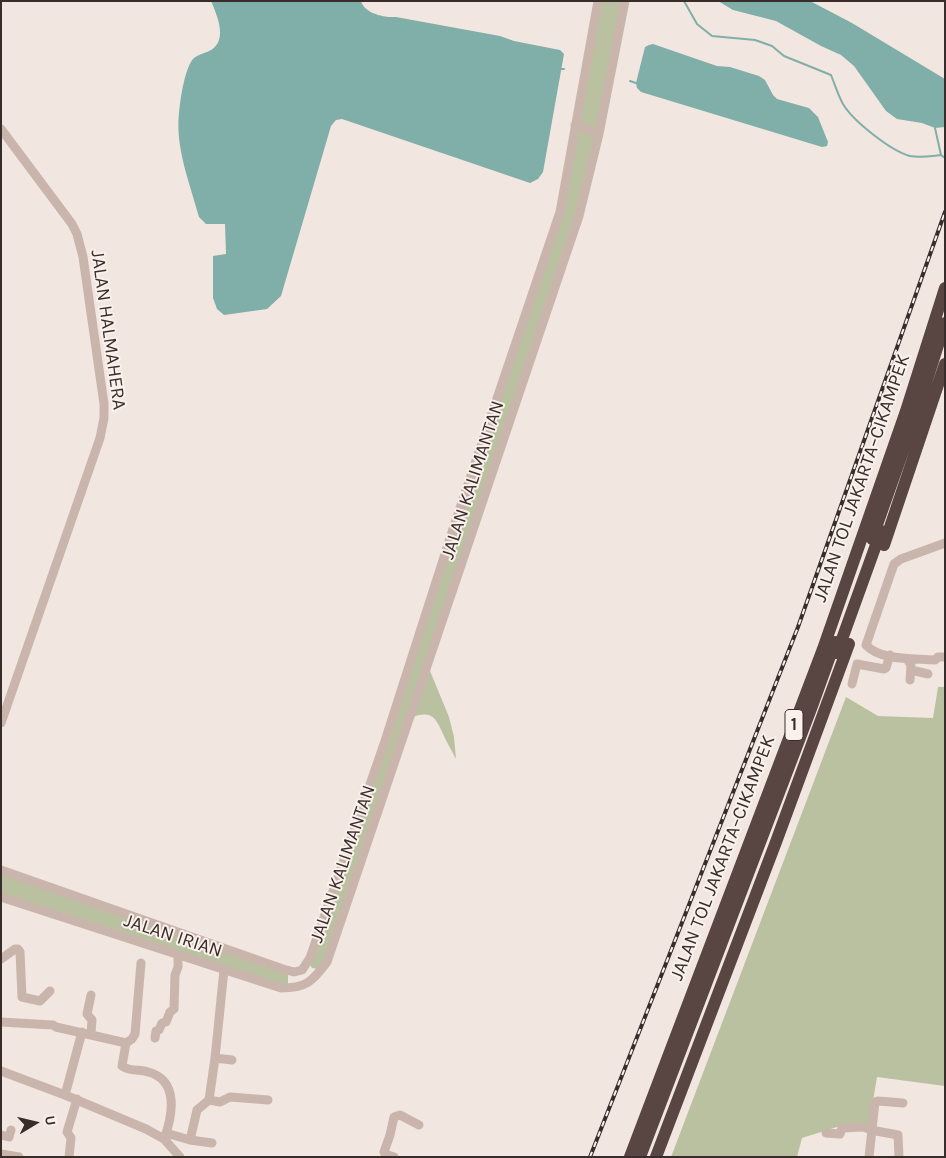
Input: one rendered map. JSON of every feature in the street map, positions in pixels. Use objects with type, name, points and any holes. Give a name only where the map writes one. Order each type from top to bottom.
[{"type":"highway","name":"JALAN TOL JAKARTA–CIKAMPEK","points":[[630,1157],[823,650],[906,411],[945,288]]},
{"type":"highway","name":"1","points":[[640,1157],[812,706],[917,411],[945,323]]},
{"type":"highway","name":"1","points":[[647,1157],[780,807],[875,548],[945,342]]},
{"type":"highway","name":"1","points":[[656,1157],[776,842],[842,662],[945,364]]},
{"type":"street","name":"JALAN KALIMANTAN","points":[[310,958],[385,741],[454,526],[560,212],[598,1]]},
{"type":"street","name":"JALAN KALIMANTAN","points":[[327,962],[579,216],[599,134],[625,1]]},
{"type":"street","points":[[575,125],[599,134]]},
{"type":"street","name":"JALAN HALMAHERA","points":[[1,129],[72,224],[77,234],[83,257],[104,404],[104,418],[100,438],[1,723]]},
{"type":"street","points":[[454,526],[472,533]]},
{"type":"street","points":[[945,543],[898,561],[892,567],[866,645],[876,652],[907,659],[935,660],[938,657],[945,657]]},
{"type":"street","points":[[852,684],[857,664],[886,668],[890,655]]},
{"type":"street","points":[[907,659],[911,665],[910,680]]},
{"type":"street","points":[[911,670],[928,674]]},
{"type":"street","name":"JALAN IRIAN","points":[[1,870],[284,970]]},
{"type":"street","name":"JALAN IRIAN","points":[[1,897],[281,988],[300,987],[307,984],[327,962]]},
{"type":"street","points":[[1,959],[15,950],[18,949],[20,952],[22,997],[40,1000],[50,990]]},
{"type":"street","points":[[155,1038],[156,1031],[159,1030],[162,1023],[166,1022],[170,1012],[174,1009],[175,975],[178,967],[178,956]]},
{"type":"street","points":[[310,958],[309,963],[314,968],[319,969],[327,962]]},
{"type":"street","points":[[284,970],[294,972],[302,970],[310,958]]},
{"type":"street","points":[[141,963],[135,1034],[126,1043],[122,1066],[128,1069],[151,1072],[162,1078],[169,1086],[171,1104],[165,1136],[180,1157]]},
{"type":"street","points":[[190,1140],[197,1110],[209,1100],[216,1058],[224,970]]},
{"type":"street","points":[[281,988],[289,982],[288,973],[284,970]]},
{"type":"street","points":[[65,1095],[92,1020],[87,1014],[91,995]]},
{"type":"street","points":[[1,1022],[54,1025],[126,1043]]},
{"type":"street","points":[[216,1058],[232,1060]]},
{"type":"street","points":[[1,1072],[76,1099],[165,1136],[212,1143]]},
{"type":"street","points":[[209,1100],[220,1102],[230,1097],[268,1100]]},
{"type":"street","points":[[69,1157],[71,1138],[67,1132],[76,1099]]},
{"type":"street","points":[[869,1157],[870,1130],[876,1101],[903,1103]]},
{"type":"street","points":[[394,1157],[384,1152],[394,1117],[400,1115],[419,1125]]},
{"type":"street","points":[[826,1133],[841,1134],[843,1127],[864,1127],[870,1130],[898,1135],[899,1157]]},
{"type":"street","points":[[1,1135],[9,1137],[11,1130]]},
{"type":"street","points":[[1,1154],[19,1157]]},
{"type":"green space","points":[[598,1],[625,1],[579,216],[428,666],[449,717],[454,737],[456,759],[435,719],[428,715],[410,718],[327,962],[318,969],[312,968],[309,963],[560,212]]},
{"type":"green space","points":[[938,687],[945,687],[945,1086],[877,1077],[869,1125],[837,1127],[802,1138],[797,1157],[671,1157],[846,697],[878,716],[933,718]]},
{"type":"green space","points":[[1,870],[288,973],[288,983],[286,986],[1,897]]},
{"type":"water","points":[[211,1],[361,1],[366,9],[380,16],[396,17],[500,36],[514,41],[560,50],[564,54],[543,172],[538,179],[530,183],[342,119],[336,120],[331,126],[281,296],[267,309],[224,315],[217,309],[213,298],[213,256],[226,254],[225,224],[206,224],[199,217],[181,152],[178,126],[182,92],[188,68],[194,58],[211,50],[219,40],[220,27]]},
{"type":"water","points":[[718,1],[810,1],[852,23],[945,79],[945,127],[935,128],[922,123],[897,119],[886,111],[854,66],[841,55],[776,21],[733,10]]},
{"type":"water","points":[[653,44],[717,66],[730,67],[759,76],[765,80],[777,99],[809,108],[818,117],[828,142],[827,146],[822,147],[641,92],[637,88],[636,83],[645,47]]},
{"type":"waterway","points":[[684,1],[697,24],[712,36],[755,40],[772,46],[784,56],[831,75],[841,101],[848,111],[883,142],[910,156],[941,155],[945,158]]},
{"type":"waterway","points":[[630,81],[636,83]]},
{"type":"waterway","points":[[935,128],[941,155]]},
{"type":"railway","points":[[590,1157],[798,627],[945,212]]}]
